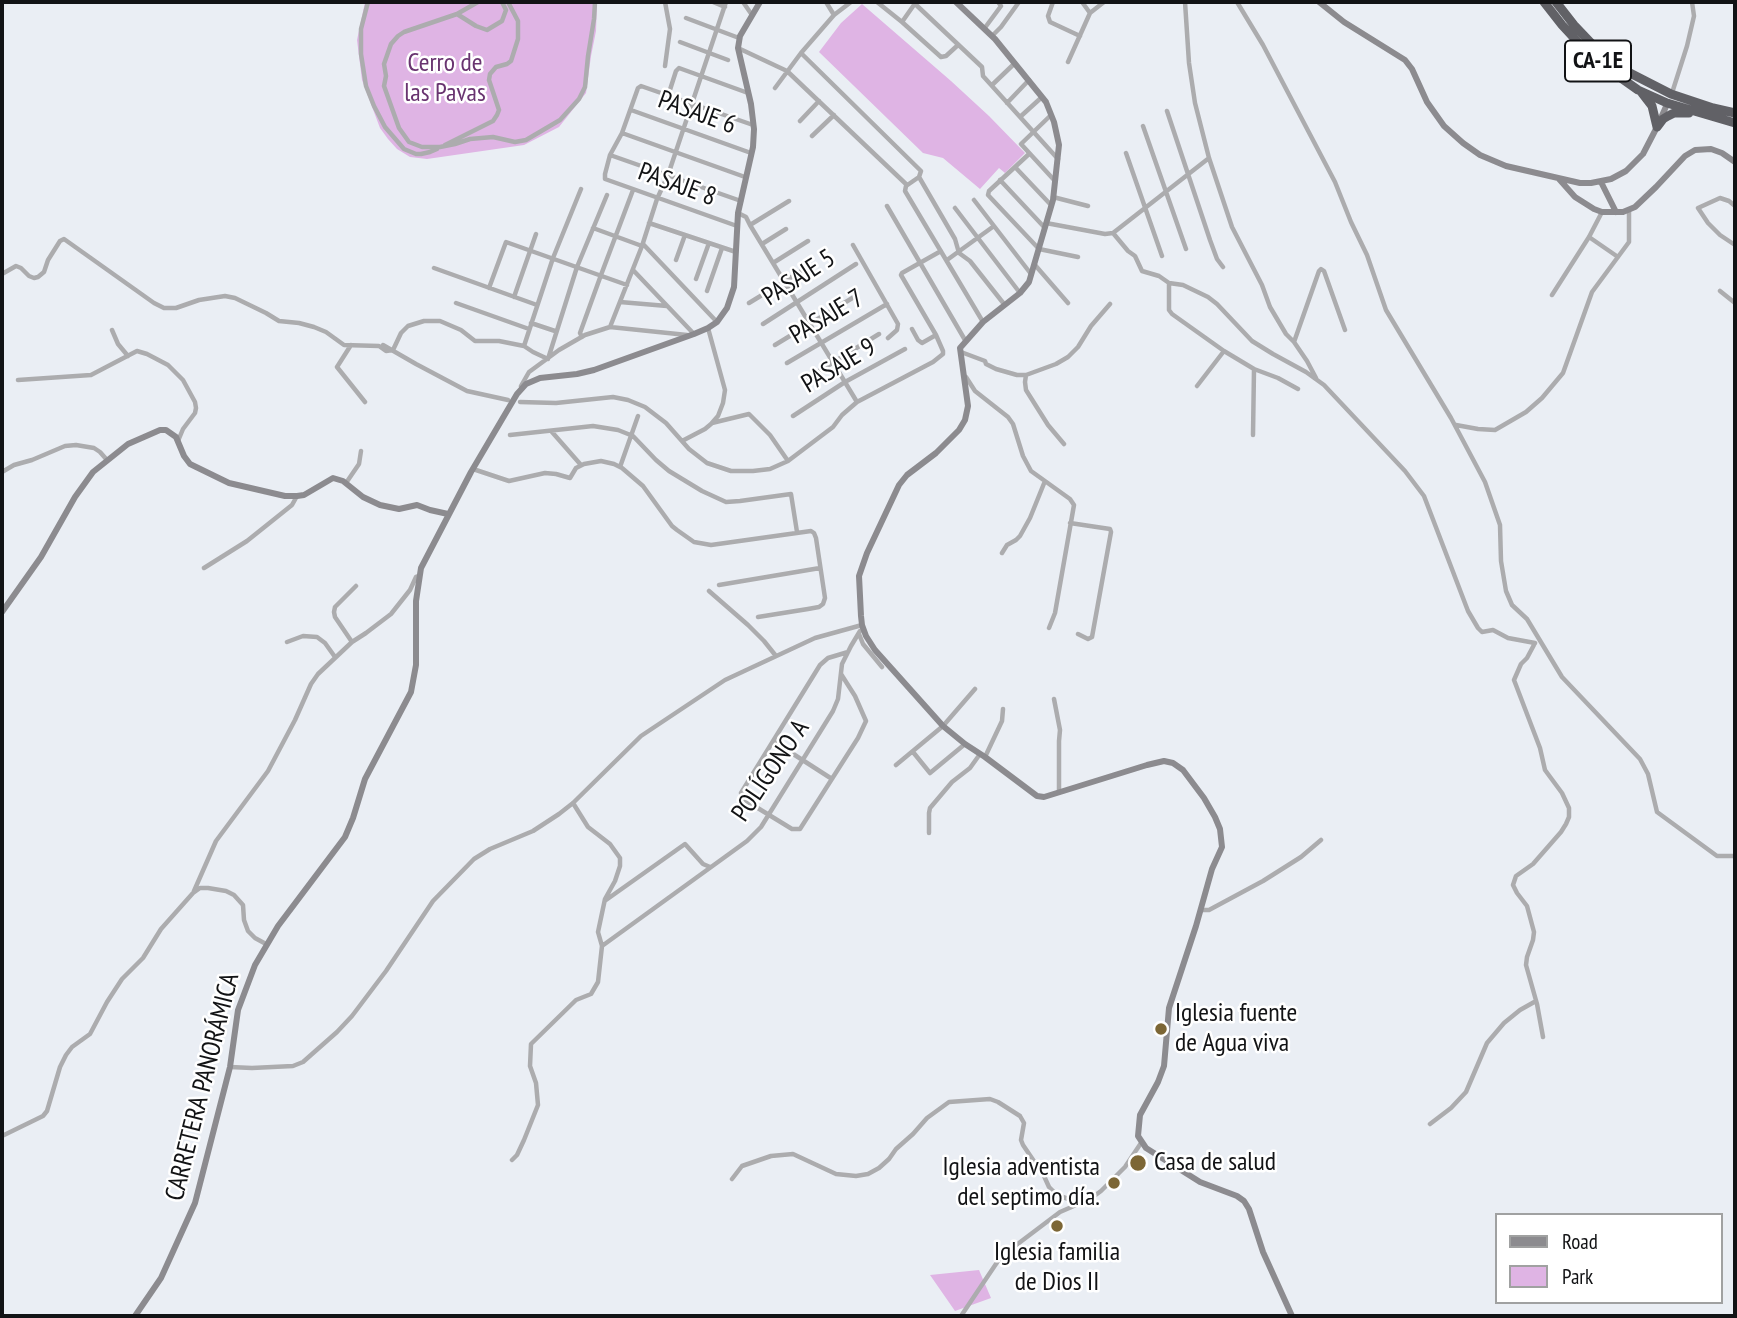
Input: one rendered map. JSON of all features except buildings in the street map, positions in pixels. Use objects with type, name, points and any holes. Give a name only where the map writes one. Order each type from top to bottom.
[{"type":"highway","name":"CA-1E","points":[[1544,2],[1587,52],[1638,90],[1735,113]]},
{"type":"highway","name":"CA-1E","points":[[1556,2],[1602,53],[1636,77],[1669,99],[1701,113],[1735,123]]},
{"type":"highway","points":[[1638,90],[1652,106],[1657,127]]},
{"type":"highway","points":[[1657,127],[1663,119],[1674,114],[1701,113]]},
{"type":"street","points":[[368,2],[361,29],[361,54],[366,86],[385,127],[404,149],[416,154],[430,152],[493,121],[497,115],[499,110],[489,80],[490,74],[496,67],[511,61],[518,39],[518,21],[508,2]]},
{"type":"street","points":[[478,2],[457,13],[404,32],[397,36],[387,53],[384,86],[389,104],[405,138],[410,142],[422,147],[440,147],[470,139],[493,137],[515,142],[526,140],[565,115],[585,87],[595,2]]},
{"type":"street","points":[[457,13],[487,30],[502,21],[506,10],[502,2]]},
{"type":"street","points":[[664,2],[670,29],[666,66]]},
{"type":"street","points":[[610,327],[704,78],[709,53],[726,4],[713,2]]},
{"type":"street","points":[[743,2],[752,15]]},
{"type":"street","points":[[593,228],[642,245],[717,322],[733,293],[738,213],[751,153],[753,126],[749,93],[738,48],[739,38],[760,2]]},
{"type":"street","points":[[826,2],[834,15]]},
{"type":"street","points":[[775,89],[801,53],[834,15],[851,2]]},
{"type":"street","points":[[877,2],[942,57],[958,44]]},
{"type":"street","points":[[901,21],[915,2],[982,67],[983,76],[1058,159]]},
{"type":"street","points":[[882,667],[863,644],[859,576],[898,485],[936,453],[965,420],[968,406],[960,348],[983,322],[1020,293],[1029,282],[1051,206],[1058,159],[1059,145],[1043,97],[992,36],[956,2]]},
{"type":"street","points":[[984,29],[1001,6],[998,2]]},
{"type":"street","points":[[992,36],[1018,2]]},
{"type":"street","points":[[1053,2],[1048,16],[1050,22],[1080,36]]},
{"type":"street","points":[[1082,2],[1090,13]]},
{"type":"street","points":[[1068,62],[1090,13],[1104,2]]},
{"type":"street","points":[[1185,2],[1195,103],[1209,158],[1232,227],[1262,285],[1270,307],[1317,379],[1405,471],[1424,496],[1468,611],[1478,628],[1482,632],[1493,630],[1508,638],[1535,643]]},
{"type":"street","points":[[1237,2],[1264,45],[1335,182],[1350,222],[1367,255],[1386,310],[1455,425],[1485,482],[1500,526],[1501,561],[1506,591],[1513,605],[1528,619],[1562,677],[1640,759],[1648,774],[1657,812],[1717,856],[1735,856]]},
{"type":"street","points":[[1319,2],[1344,22],[1405,60],[1427,102],[1444,126],[1480,155],[1500,164],[1586,183],[1616,177],[1643,154],[1669,99],[1687,46],[1694,16],[1692,2]]},
{"type":"street","points":[[686,18],[739,38]]},
{"type":"street","points":[[680,42],[728,60]]},
{"type":"street","points":[[738,48],[787,71],[907,185]]},
{"type":"street","points":[[801,53],[920,169],[919,177],[907,185],[905,191],[983,322]]},
{"type":"street","points":[[992,85],[1015,63]]},
{"type":"street","points":[[668,96],[677,69],[749,93]]},
{"type":"street","points":[[1007,103],[1029,80]]},
{"type":"street","points":[[741,201],[610,155],[641,86],[753,126]]},
{"type":"street","points":[[1020,117],[1043,97]]},
{"type":"street","points":[[800,121],[819,101]]},
{"type":"street","name":"PASAJE 6","points":[[631,110],[751,153]]},
{"type":"street","points":[[1167,111],[1214,249],[1223,267]]},
{"type":"street","points":[[812,136],[834,115]]},
{"type":"street","points":[[1051,115],[1021,144],[1055,182]]},
{"type":"street","points":[[1143,125],[1186,249]]},
{"type":"street","points":[[622,133],[746,177]]},
{"type":"street","points":[[1559,179],[1580,200],[1594,209],[1602,212],[1629,211],[1657,187],[1685,156],[1695,150],[1711,149],[1735,162]]},
{"type":"street","points":[[1029,153],[988,195],[1039,249],[1078,257]]},
{"type":"street","points":[[1126,153],[1162,256]]},
{"type":"street","name":"PASAJE 8","points":[[610,155],[605,179],[737,226]]},
{"type":"street","points":[[1000,180],[1046,225],[1105,234],[1114,233],[1209,158]]},
{"type":"street","points":[[1015,167],[1051,206]]},
{"type":"street","points":[[919,177],[955,239],[959,253],[970,261],[1004,304]]},
{"type":"street","points":[[1601,182],[1616,212]]},
{"type":"street","points":[[524,346],[553,258],[581,189]]},
{"type":"street","points":[[582,337],[580,333],[633,190]]},
{"type":"street","points":[[548,359],[577,267],[607,195]]},
{"type":"street","points":[[1053,197],[1088,206]]},
{"type":"street","points":[[1735,206],[1720,198],[1698,208],[1720,236],[1735,245]]},
{"type":"street","points":[[974,200],[1032,275]]},
{"type":"street","points":[[750,225],[789,201]]},
{"type":"street","points":[[887,206],[965,340]]},
{"type":"street","points":[[955,208],[1020,293]]},
{"type":"street","points":[[1455,425],[1495,430],[1527,412],[1563,373],[1592,292],[1629,242],[1629,211]]},
{"type":"street","points":[[1552,295],[1602,212]]},
{"type":"street","points":[[738,213],[746,217],[857,402]]},
{"type":"street","points":[[649,223],[736,252]]},
{"type":"street","points":[[946,261],[994,226]]},
{"type":"street","points":[[762,244],[786,229]]},
{"type":"street","points":[[1114,233],[1135,256],[1142,271],[1159,276],[1169,284],[1183,285],[1208,297],[1252,341],[1317,379]]},
{"type":"street","points":[[514,297],[536,234]]},
{"type":"street","points":[[676,260],[685,235]]},
{"type":"street","points":[[1589,237],[1618,257]]},
{"type":"street","points":[[2,274],[16,266],[29,276],[38,276],[44,272],[60,241],[64,239],[164,308],[176,308],[225,296],[267,313],[279,321],[314,327],[344,345],[379,346],[386,351],[393,350]]},
{"type":"street","points":[[773,263],[808,241]]},
{"type":"street","points":[[489,288],[506,242],[627,285]]},
{"type":"street","points":[[695,279],[709,243]]},
{"type":"street","points":[[853,245],[898,324],[897,330],[888,338]]},
{"type":"street","points":[[707,291],[722,247]]},
{"type":"street","points":[[520,402],[555,403],[613,397],[628,400],[645,407],[666,423],[689,449],[707,463],[731,471],[770,469],[788,461],[834,427],[842,415],[857,402],[933,362],[943,354],[936,335],[901,277],[902,273],[941,251]]},
{"type":"street","name":"PASAJE 5","points":[[764,324],[856,264]]},
{"type":"street","points":[[1035,265],[1068,303]]},
{"type":"street","points":[[749,303],[808,267]]},
{"type":"street","points":[[434,268],[537,305]]},
{"type":"street","points":[[1294,342],[1321,269],[1345,330]]},
{"type":"street","points":[[633,270],[691,335]]},
{"type":"street","points":[[1169,284],[1169,310],[1172,314],[1224,351],[1254,369],[1297,389]]},
{"type":"street","points":[[1720,291],[1735,303]]},
{"type":"street","points":[[775,345],[854,297]]},
{"type":"street","points":[[620,302],[667,306]]},
{"type":"street","points":[[456,303],[529,329]]},
{"type":"street","name":"PASAJE 7","points":[[787,363],[887,304]]},
{"type":"street","points":[[960,352],[985,361],[996,369],[1026,375],[1056,365],[1079,347],[1091,326],[1110,304]]},
{"type":"street","points":[[393,350],[401,333],[408,326],[424,321],[440,321],[479,342],[499,341],[524,346],[548,359]]},
{"type":"street","name":"CARRETERA PANORÁMICA","points":[[135,1316],[161,1278],[195,1203],[230,1067],[238,1010],[255,965],[266,944],[345,837],[365,779],[411,692],[416,664],[416,601],[419,576],[423,562],[473,469],[517,394],[526,384],[535,379],[594,370],[691,335],[717,322]]},
{"type":"street","points":[[531,323],[555,331]]},
{"type":"street","points":[[517,394],[529,372],[582,337],[610,327],[691,335]]},
{"type":"street","points":[[682,442],[711,424],[718,416],[723,403],[725,390],[708,328]]},
{"type":"street","points":[[912,329],[922,343],[936,335]]},
{"type":"street","points":[[112,330],[118,344],[128,356]]},
{"type":"street","points":[[803,381],[879,334]]},
{"type":"street","points":[[351,345],[337,367],[365,402]]},
{"type":"street","points":[[383,345],[467,391],[508,400]]},
{"type":"street","name":"PASAJE 9","points":[[793,416],[845,382],[905,349]]},
{"type":"street","points":[[18,380],[91,375],[137,351],[140,352],[168,365],[183,380],[195,402],[195,413],[178,440]]},
{"type":"street","points":[[1197,386],[1224,351]]},
{"type":"street","points":[[1253,435],[1254,369]]},
{"type":"street","points":[[963,373],[975,391],[1013,424],[1031,471],[1074,505],[1055,612],[1049,628]]},
{"type":"street","points":[[1026,375],[1026,390],[1048,425],[1064,443]]},
{"type":"street","points":[[711,424],[749,414],[770,435],[788,461]]},
{"type":"street","points":[[620,467],[638,416]]},
{"type":"street","points":[[510,435],[593,426],[630,434],[669,471],[726,502],[791,494],[797,532]]},
{"type":"street","points":[[2,612],[41,557],[93,472],[128,444],[160,430],[172,434],[178,440],[184,456],[193,467],[229,483],[285,496],[297,496],[304,495],[331,478],[338,479],[363,497],[380,505],[399,509],[417,505],[448,514]]},
{"type":"street","points":[[552,431],[581,466]]},
{"type":"street","points":[[2,472],[65,446],[94,448],[107,460]]},
{"type":"street","points":[[346,484],[359,464],[361,451]]},
{"type":"street","points":[[473,469],[509,481],[545,473],[570,478],[576,468],[590,462],[601,461],[620,467],[643,486],[672,526],[694,542],[729,544],[811,531],[814,533],[825,598],[823,604],[819,607],[758,617]]},
{"type":"street","points":[[1002,553],[1007,545],[1020,536],[1045,481]]},
{"type":"street","points":[[204,568],[247,541],[292,505],[297,496]]},
{"type":"street","points":[[1070,523],[1111,532],[1092,637],[1088,639],[1078,634]]},
{"type":"street","points":[[719,585],[820,568]]},
{"type":"street","points":[[2,1136],[31,1123],[47,1111],[66,1055],[90,1034],[122,979],[143,958],[160,929],[193,892],[216,841],[268,771],[311,684],[352,642],[391,614],[419,576]]},
{"type":"street","points":[[352,642],[334,612],[335,607],[356,586]]},
{"type":"street","points":[[709,591],[748,625],[776,656]]},
{"type":"street","points":[[230,1067],[293,1066],[303,1062],[352,1016],[433,901],[474,859],[490,849],[533,831],[573,803],[641,736],[725,680],[815,638],[861,629]]},
{"type":"street","points":[[861,629],[875,650],[943,726],[1037,796],[1044,797],[1164,761],[1180,767],[1210,807],[1220,829],[1220,852],[1212,869],[1169,1008],[1164,1066],[1145,1104],[1139,1121],[1138,1136],[1141,1143],[1154,1154],[1200,1182],[1244,1201],[1263,1252],[1292,1316]]},
{"type":"street","name":"POLÍGONO A","points":[[602,946],[747,841],[761,827],[833,711],[838,699],[842,664],[861,629]]},
{"type":"street","points":[[286,642],[303,636],[317,636],[335,657]]},
{"type":"street","points":[[1538,636],[1514,680],[1540,748],[1545,771],[1562,793],[1569,808],[1566,824],[1561,832],[1533,864],[1516,876],[1513,885],[1527,906],[1534,932],[1526,965],[1543,1037]]},
{"type":"street","points":[[841,674],[866,721],[800,829],[792,829],[743,799],[741,793],[820,665],[828,658],[848,652]]},
{"type":"street","points":[[896,765],[943,726],[975,689]]},
{"type":"street","points":[[1054,699],[1060,730],[1059,792]]},
{"type":"street","points":[[929,832],[930,808],[952,782],[961,777],[982,755],[1002,721],[1003,709]]},
{"type":"street","points":[[773,741],[831,779]]},
{"type":"street","points":[[913,752],[930,773],[965,744]]},
{"type":"street","points":[[512,1160],[524,1140],[538,1105],[536,1083],[530,1066],[531,1044],[576,1000],[591,994],[598,982],[602,946],[598,932],[605,901],[620,866],[620,858],[610,844],[587,827],[573,803]]},
{"type":"street","points":[[1201,910],[1209,910],[1263,881],[1321,840]]},
{"type":"street","points":[[605,901],[685,844],[710,868]]},
{"type":"street","points":[[193,892],[208,888],[234,895],[243,905],[248,930],[266,944]]},
{"type":"street","points":[[1430,1124],[1466,1092],[1487,1043],[1495,1033],[1520,1010],[1536,1001]]},
{"type":"street","points":[[733,1179],[742,1166],[771,1156],[793,1154],[836,1174],[856,1177],[868,1174],[879,1168],[927,1118],[949,1102],[990,1099],[1020,1116],[1024,1123],[1021,1140],[1023,1145],[1049,1187],[1057,1195],[1080,1203]]},
{"type":"street","points":[[961,1316],[1008,1249],[1060,1212],[1101,1191],[1125,1167],[1141,1143]]},
{"type":"green space","name":"Cerro de las Pavas","points":[[365,2],[597,2],[596,31],[586,93],[559,127],[524,145],[427,159],[410,157],[397,149],[380,128],[362,80],[357,40]]},
{"type":"green space","points":[[862,4],[951,81],[1025,153],[1005,173],[999,168],[980,189],[943,158],[923,153],[819,52],[841,23]]},
{"type":"green space","points":[[979,1270],[991,1298],[955,1311],[930,1275]]},
{"type":"place","name":"Iglesia fuente de Agua viva","points":[[1161,1029]]},
{"type":"place","name":"Casa de salud","points":[[1138,1163]]},
{"type":"place","name":"Iglesia adventista del septimo día.","points":[[1114,1183]]},
{"type":"place","name":"Iglesia familia de Dios II","points":[[1057,1226]]}]
